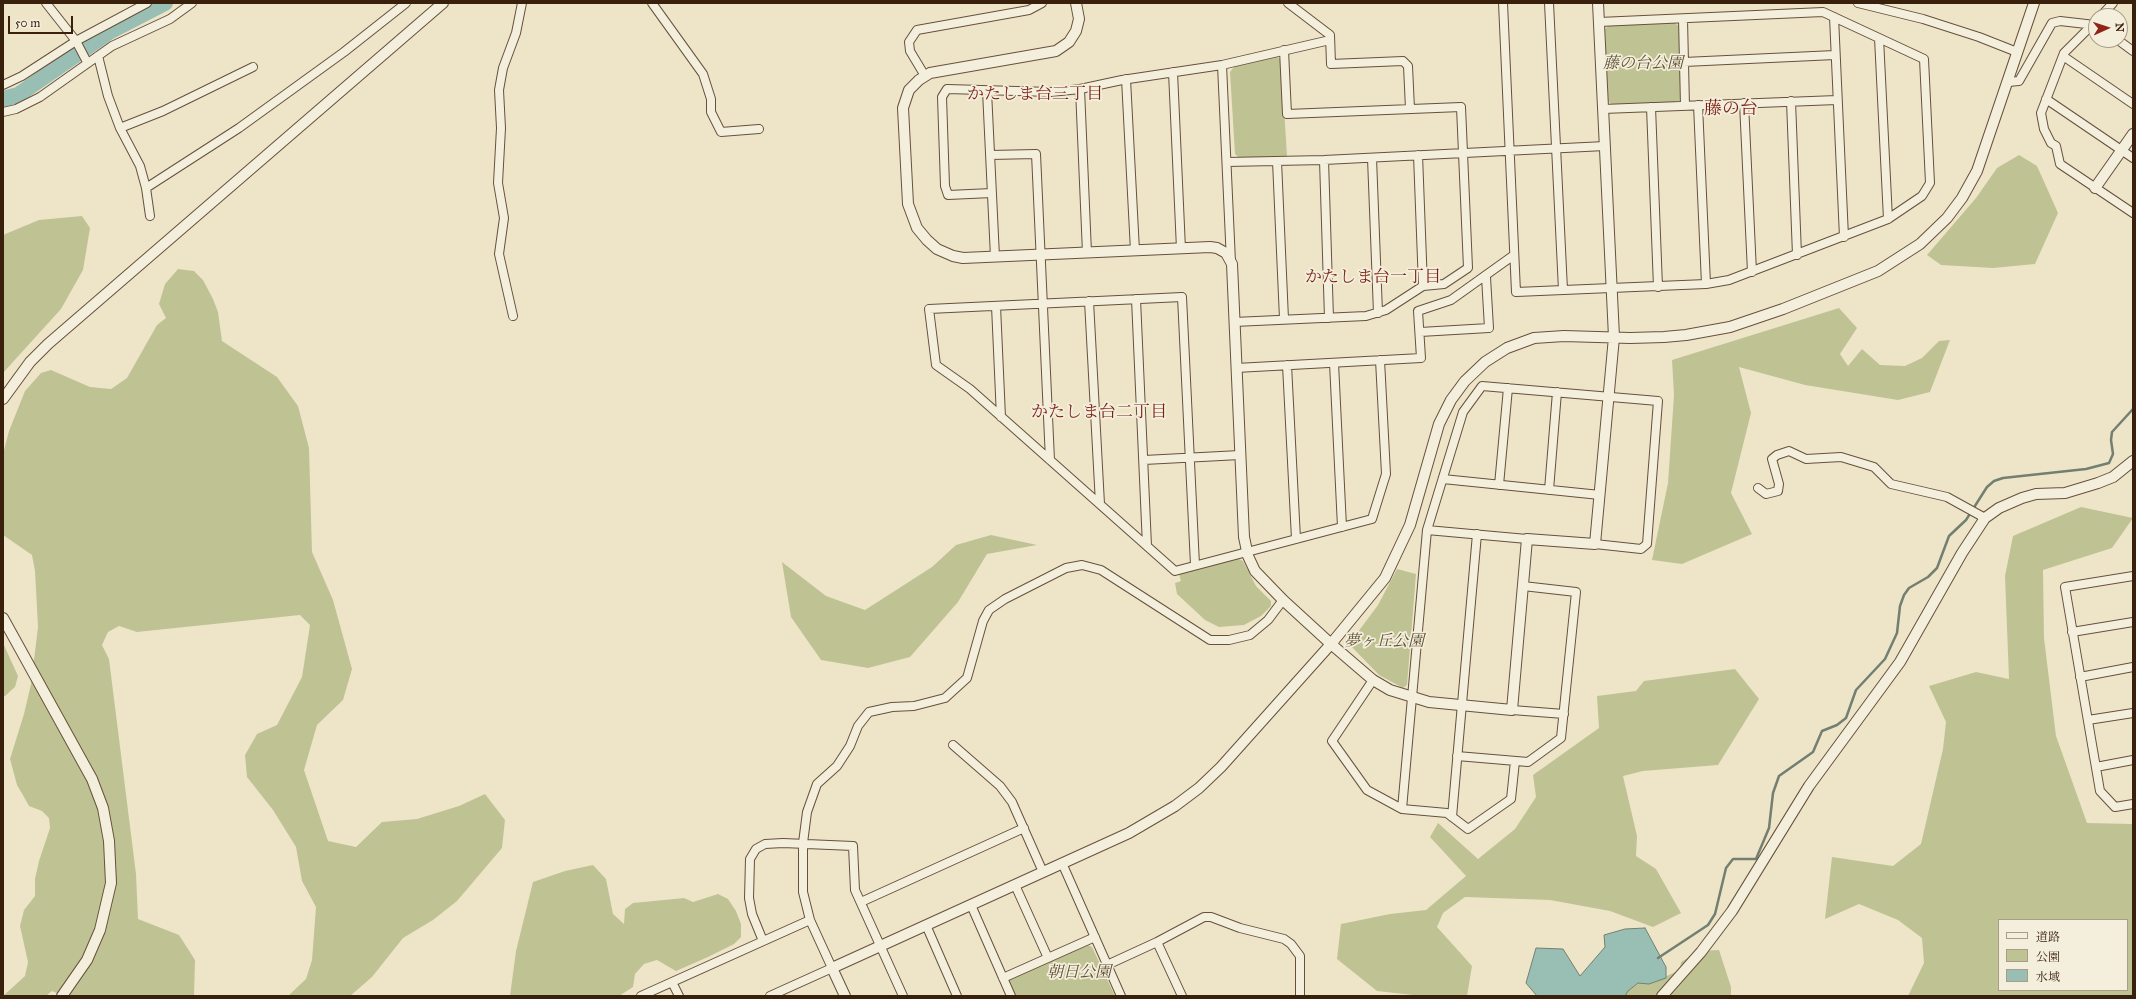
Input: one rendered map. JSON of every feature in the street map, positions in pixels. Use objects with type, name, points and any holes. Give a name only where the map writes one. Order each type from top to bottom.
[{"type":"street","points":[[46,3],[86,60]]},
{"type":"street","points":[[3,85],[22,76],[147,3]]},
{"type":"street","points":[[3,112],[16,109],[40,97],[86,60],[98,56],[127,38],[170,19],[192,3]]},
{"type":"street","points":[[146,188],[239,128],[344,52],[406,3]]},
{"type":"street","points":[[3,399],[25,368],[48,344],[443,3]]},
{"type":"street","points":[[512,316],[499,254],[504,218],[498,183],[501,128],[499,90],[503,68],[516,33],[522,3]]},
{"type":"street","points":[[652,3],[703,74],[711,99],[710,112],[721,132],[759,130]]},
{"type":"street","points":[[925,76],[909,48],[909,42],[918,30],[1029,10],[1042,3]]},
{"type":"street","points":[[1076,3],[1079,19],[1076,31],[1069,42],[1056,51],[936,72],[925,76],[909,90],[905,96],[903,108],[908,204],[911,216],[917,228],[927,240],[943,252],[963,258],[1217,248],[1226,253],[1232,264]]},
{"type":"street","points":[[1288,3],[1330,35],[1331,64],[1403,61],[1408,66],[1410,109]]},
{"type":"street","points":[[1503,3],[1516,292],[1706,284],[1752,272],[1888,219],[1922,196],[1930,183],[1924,59],[1823,12],[1599,22]]},
{"type":"street","points":[[1549,3],[1563,290]]},
{"type":"street","points":[[1596,544],[1614,337],[1598,3]]},
{"type":"street","points":[[1858,3],[1923,19],[1979,36],[2017,52]]},
{"type":"street","points":[[770,996],[785,993],[832,968],[1152,821],[1199,788],[1221,767],[1331,644],[1385,578],[1410,525],[1439,424],[1451,400],[1465,382],[1485,362],[1507,348],[1534,338],[1564,336],[1614,337],[1686,335],[1730,327],[1783,309],[1878,270],[1895,261],[1931,234],[1962,198],[1982,158],[2034,3]]},
{"type":"street","points":[[1834,17],[1844,237]]},
{"type":"street","points":[[1683,19],[1685,106]]},
{"type":"street","points":[[2008,82],[2019,81],[2052,23],[2060,21],[2088,23]]},
{"type":"street","points":[[2088,30],[2063,56],[2041,113],[2044,129],[2051,143],[2056,146],[2060,164],[2133,213]]},
{"type":"street","points":[[1879,38],[1888,219]]},
{"type":"street","points":[[992,193],[948,195],[945,186],[942,97],[947,89],[1051,92],[1080,89],[1126,79],[1222,65],[1330,40]]},
{"type":"street","points":[[1234,322],[1366,316],[1386,310],[1423,286],[1444,284],[1468,268],[1461,107],[1287,114],[1284,50]]},
{"type":"street","points":[[1684,62],[1835,55]]},
{"type":"street","points":[[98,56],[104,83],[120,128],[140,166],[146,188],[150,216]]},
{"type":"street","points":[[2063,56],[2133,104]]},
{"type":"street","points":[[1222,65],[1244,537],[1252,566],[1260,577],[1283,600],[1331,644],[1373,680],[1390,690],[1412,698],[1462,706],[1564,714]]},
{"type":"street","points":[[120,128],[163,111],[253,67]]},
{"type":"street","points":[[1173,72],[1181,249]]},
{"type":"street","points":[[1126,79],[1135,251]]},
{"type":"street","points":[[1080,89],[1087,253]]},
{"type":"street","points":[[986,91],[995,257]]},
{"type":"street","points":[[2046,99],[2133,158]]},
{"type":"street","points":[[1603,109],[1837,100]]},
{"type":"street","points":[[1791,102],[1797,255]]},
{"type":"street","points":[[1744,103],[1752,272]]},
{"type":"street","points":[[1698,105],[1706,284]]},
{"type":"street","points":[[1651,107],[1658,287]]},
{"type":"street","points":[[2095,188],[2133,134]]},
{"type":"street","points":[[1227,162],[1372,158],[1605,146]]},
{"type":"street","points":[[990,155],[1036,154],[1050,460]]},
{"type":"street","points":[[1418,155],[1423,286]]},
{"type":"street","points":[[1372,158],[1378,313]]},
{"type":"street","points":[[1324,160],[1329,318]]},
{"type":"street","points":[[1277,161],[1284,319]]},
{"type":"street","points":[[1236,368],[1421,358],[1418,311],[1451,300],[1486,277],[1514,255]]},
{"type":"street","points":[[1420,332],[1489,328],[1486,277]]},
{"type":"street","points":[[1195,565],[1182,297],[928,309],[936,365],[970,389],[1175,570],[1195,565],[1247,552],[1372,519],[1386,474],[1380,360]]},
{"type":"street","points":[[1136,299],[1147,546]]},
{"type":"street","points":[[1089,302],[1100,504]]},
{"type":"street","points":[[996,306],[1001,417]]},
{"type":"street","points":[[1334,363],[1342,527]]},
{"type":"street","points":[[1287,365],[1296,539]]},
{"type":"street","points":[[1402,809],[1427,530],[1463,412],[1482,386],[1658,401],[1648,530],[1646,544],[1641,549],[1427,530]]},
{"type":"street","points":[[1499,485],[1508,388]]},
{"type":"street","points":[[1549,490],[1557,392]]},
{"type":"street","points":[[1758,488],[1766,494],[1778,491],[1779,484],[1772,459],[1777,454],[1789,451],[1806,458],[1841,457],[1874,467],[1891,484],[1947,497],[1982,516]]},
{"type":"street","points":[[1144,460],[1240,455]]},
{"type":"street","points":[[1662,996],[1701,952],[1732,911],[1809,786],[1900,662],[1982,516],[2022,498],[2036,494],[2065,493],[2098,483],[2112,477],[2133,461]]},
{"type":"street","points":[[1443,479],[1600,495]]},
{"type":"street","points":[[1452,817],[1477,534]]},
{"type":"street","points":[[1512,710],[1527,539]]},
{"type":"street","points":[[845,996],[810,920],[803,892],[803,844],[807,812],[817,784],[838,766],[850,746],[858,726],[869,712],[892,707],[914,706],[945,698],[967,678],[983,621],[989,610],[1012,596],[1066,568],[1082,565],[1101,570],[1210,640],[1229,640],[1250,635],[1268,620],[1283,600]]},
{"type":"street","points":[[2133,576],[2065,587],[2100,791],[2115,807],[2133,804]]},
{"type":"street","points":[[1457,756],[1528,762],[1561,738],[1576,592],[1523,586]]},
{"type":"street","points":[[3,618],[92,779],[103,808],[110,841],[111,883],[100,930],[87,960],[62,996]]},
{"type":"street","points":[[2072,632],[2133,622]]},
{"type":"street","points":[[2080,677],[2133,667]]},
{"type":"street","points":[[1373,680],[1332,741],[1367,790],[1402,809],[1447,814],[1468,829],[1511,799],[1516,761]]},
{"type":"street","points":[[2088,720],[2133,713]]},
{"type":"street","points":[[953,745],[1000,786],[1012,802],[1043,872]]},
{"type":"street","points":[[2096,766],[2133,760]]},
{"type":"street","points":[[861,902],[1024,828]]},
{"type":"street","points":[[763,941],[752,914],[749,898],[750,859],[756,849],[765,844],[853,846],[855,890],[903,996]]},
{"type":"street","points":[[1062,863],[1121,996]]},
{"type":"street","points":[[1015,884],[1048,958]]},
{"type":"street","points":[[971,905],[1011,996]]},
{"type":"street","points":[[1107,965],[1157,942],[1207,916],[1260,935],[1284,939],[1296,949],[1300,956],[1300,996]]},
{"type":"street","points":[[641,996],[810,920]]},
{"type":"street","points":[[926,925],[957,996]]},
{"type":"street","points":[[1003,978],[1095,937]]},
{"type":"street","points":[[1157,942],[1182,996]]},
{"type":"street","points":[[672,982],[679,996]]},
{"type":"green space","name":"藤の台公園","points":[[1675,23],[1680,27],[1682,102],[1612,105],[1608,101],[1605,29],[1608,26]]},
{"type":"green space","points":[[1276,56],[1281,60],[1287,156],[1239,158],[1235,154],[1230,72],[1234,67]]},
{"type":"green space","points":[[2019,155],[2037,166],[2058,213],[2035,264],[1993,268],[1941,265],[1927,255],[1976,198],[1997,168]]},
{"type":"green space","points":[[82,216],[90,228],[83,270],[61,309],[3,373],[3,235],[39,220]]},
{"type":"green space","points":[[178,269],[194,271],[203,280],[218,312],[222,341],[277,377],[298,406],[309,448],[312,552],[333,600],[352,669],[343,700],[317,725],[304,770],[328,841],[356,847],[382,822],[417,819],[459,806],[485,794],[505,820],[502,848],[457,901],[433,920],[403,938],[372,977],[350,996],[288,996],[306,979],[312,960],[316,907],[302,881],[296,847],[273,810],[247,777],[245,755],[257,734],[277,725],[302,677],[310,625],[300,615],[137,632],[119,626],[108,632],[102,645],[109,659],[136,874],[138,919],[179,935],[195,960],[194,996],[63,996],[52,991],[46,996],[3,996],[25,976],[28,962],[20,926],[24,910],[35,896],[35,879],[39,861],[50,828],[49,818],[42,811],[29,806],[17,785],[10,759],[24,714],[31,684],[38,627],[35,571],[32,555],[3,535],[3,454],[9,431],[25,391],[41,373],[51,370],[90,387],[111,389],[127,378],[157,325],[166,318],[159,304],[165,284]]},
{"type":"green space","points":[[1839,308],[1857,328],[1840,354],[1848,366],[1862,349],[1880,365],[1905,366],[1922,358],[1939,341],[1950,340],[1930,392],[1898,400],[1805,385],[1739,367],[1751,413],[1731,493],[1752,534],[1682,564],[1652,560],[1668,483],[1674,395],[1672,360]]},
{"type":"green space","points":[[2081,507],[2133,518],[2112,548],[2043,570],[2044,638],[2056,736],[2087,823],[2133,824],[2133,996],[1908,996],[1924,963],[1922,938],[1898,920],[1859,904],[1825,919],[1832,857],[1893,866],[1921,844],[1943,749],[1946,722],[1929,686],[1976,672],[2009,679],[2005,576],[2013,536]]},
{"type":"green space","points":[[991,535],[1037,545],[987,554],[958,602],[910,657],[868,668],[821,660],[791,617],[782,562],[826,596],[865,610],[932,567],[956,545]]},
{"type":"green space","points":[[1237,558],[1243,561],[1256,586],[1271,601],[1271,606],[1261,616],[1244,625],[1219,627],[1205,620],[1177,594],[1175,583],[1181,581],[1179,574]]},
{"type":"green space","name":"夢ヶ丘公園","points":[[1397,569],[1416,574],[1407,685],[1403,688],[1379,675],[1349,644],[1378,605]]},
{"type":"green space","points":[[3,643],[18,676],[15,687],[5,696],[3,696]]},
{"type":"green space","points":[[1735,669],[1759,699],[1718,765],[1643,771],[1623,776],[1637,836],[1636,856],[1656,869],[1681,913],[1653,927],[1610,911],[1550,900],[1465,897],[1443,913],[1437,927],[1472,966],[1467,996],[1422,996],[1377,991],[1337,959],[1341,924],[1390,914],[1426,910],[1466,876],[1430,837],[1438,823],[1478,859],[1515,829],[1536,797],[1533,775],[1599,728],[1597,696],[1636,691],[1644,681]]},
{"type":"green space","points":[[593,865],[606,879],[613,914],[624,924],[625,909],[633,903],[684,898],[693,902],[718,894],[728,899],[736,911],[741,924],[741,937],[734,944],[676,971],[657,960],[644,964],[635,974],[633,987],[619,996],[510,996],[516,951],[533,882],[565,871]]},
{"type":"green space","name":"朝日公園","points":[[1086,944],[1092,947],[1115,996],[1016,996],[1008,979]]},
{"type":"green space","points":[[1719,950],[1731,987],[1731,996],[1625,996],[1628,991],[1638,983],[1649,984],[1680,970],[1681,962],[1699,951]]},
{"type":"water","points":[[1645,928],[1666,967],[1666,978],[1649,984],[1638,983],[1628,991],[1625,996],[1537,996],[1526,983],[1536,948],[1563,949],[1580,976],[1605,947],[1604,935],[1625,929]]},
{"type":"waterway","points":[[3,99],[18,95],[109,32],[165,3]]},
{"type":"waterway","points":[[1658,958],[1708,925],[1715,914],[1726,868],[1733,859],[1756,859],[1769,828],[1773,793],[1779,776],[1813,752],[1822,731],[1837,725],[1846,718],[1856,690],[1885,659],[1897,633],[1900,606],[1904,595],[1909,588],[1928,577],[1937,568],[1949,536],[1966,520],[1987,487],[1994,481],[2003,478],[2086,469],[2109,463],[2113,454],[2111,440],[2112,432],[2133,409]]},
{"type":"district","name":"かたしま台三丁目","points":[[1035,95]]},
{"type":"district","name":"藤の台","points":[[1731,110]]},
{"type":"district","name":"かたしま台一丁目","points":[[1373,278]]},
{"type":"district","name":"かたしま台二丁目","points":[[1099,413]]}]
